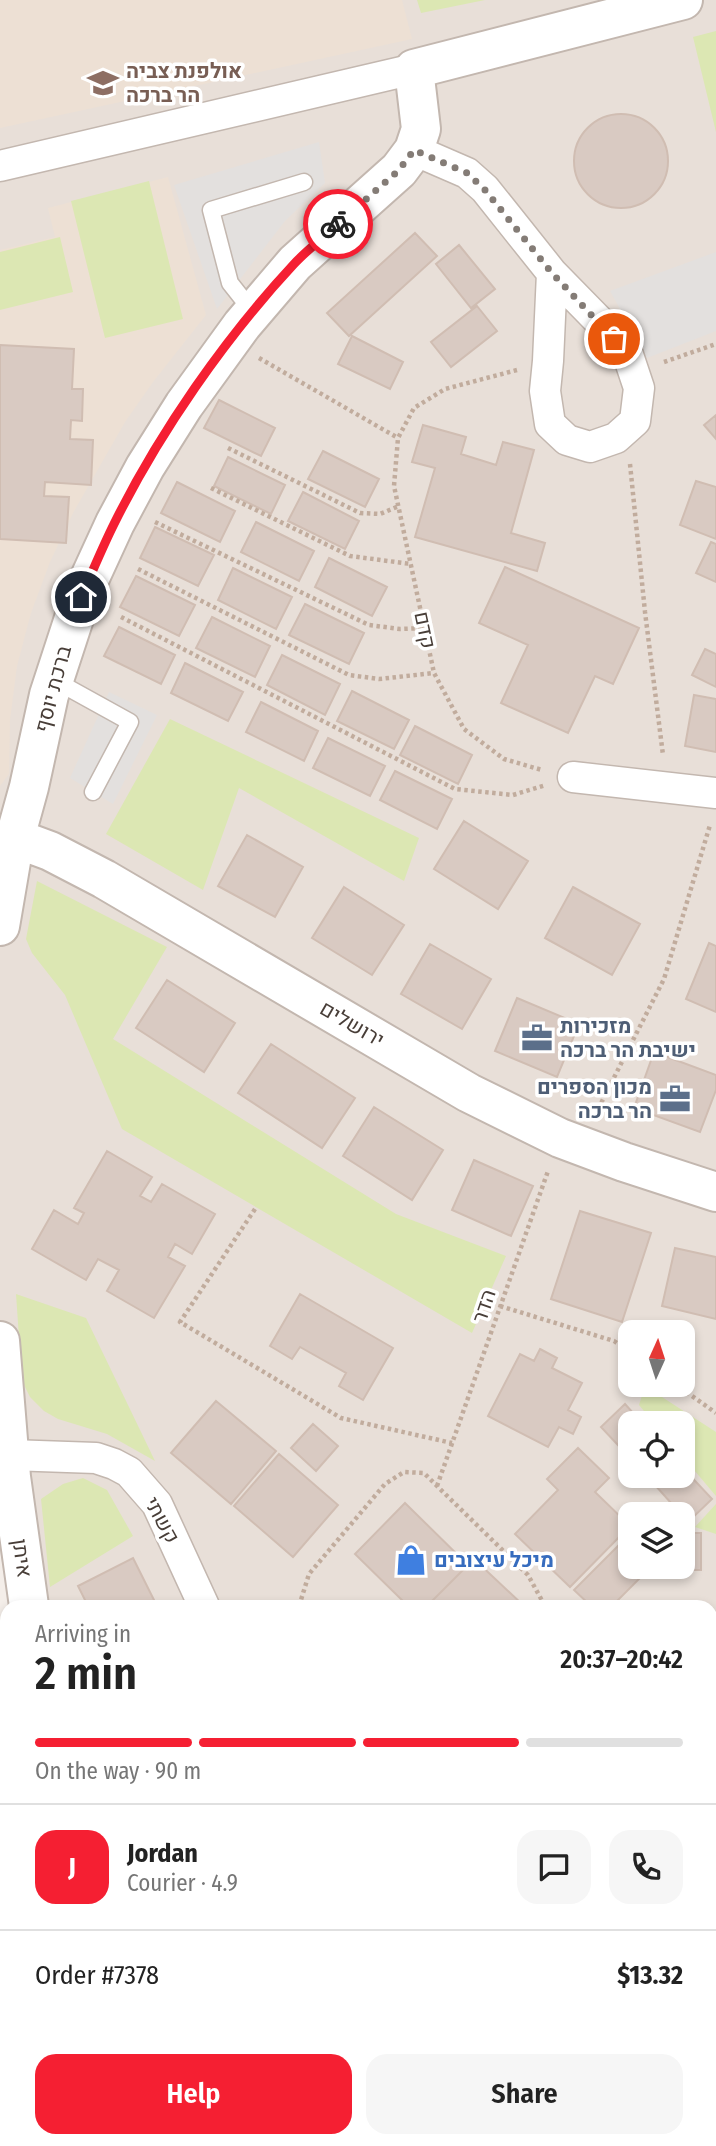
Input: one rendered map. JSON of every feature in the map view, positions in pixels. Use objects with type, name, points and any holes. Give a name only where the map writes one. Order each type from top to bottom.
[{"type":"street","points":[[0,166],[414,69],[672,3]]},
{"type":"street","points":[[414,69],[421,129],[414,150],[467,173],[485,190],[552,273],[628,355],[639,388],[635,421],[616,438],[590,447],[567,440],[551,425],[545,391],[552,273]]},
{"type":"street","name":"ברכת יוסף","points":[[7,834],[29,787],[54,679],[81,597],[115,523],[145,467],[184,405],[253,312],[295,263],[399,170],[414,150]]},
{"type":"street","points":[[573,777],[667,787],[714,805]]},
{"type":"street","points":[[0,926],[7,834]]},
{"type":"street","name":"ירושלים","points":[[7,834],[50,851],[104,879],[469,1093],[570,1141],[716,1192]]},
{"type":"street","name":"איתן","points":[[0,1342],[10,1455],[28,1600]]},
{"type":"street","name":"קשתי","points":[[10,1455],[96,1458],[129,1472],[156,1504],[201,1600]]},
{"type":"lane","points":[[253,312],[230,283],[212,210],[304,182]]},
{"type":"lane","points":[[54,679],[130,722],[93,792]]},
{"type":"path","points":[[230,341],[398,438]]},
{"type":"path","points":[[633,372],[716,344]]},
{"type":"path","name":"קדם","points":[[548,361],[445,389],[414,408],[398,438],[394,486],[434,673],[464,729],[505,759],[573,777]]},
{"type":"path","points":[[627,428],[645,612],[667,787]]},
{"type":"path","points":[[228,448],[360,513],[380,514],[399,506]]},
{"type":"path","points":[[211,488],[350,556],[411,564]]},
{"type":"path","points":[[151,520],[369,625],[400,629],[425,628]]},
{"type":"path","points":[[138,569],[349,675],[379,679],[434,673]]},
{"type":"path","points":[[121,617],[455,789],[513,795],[573,777]]},
{"type":"path","name":"הדר","points":[[437,1486],[500,1306],[570,1141],[620,1062],[664,979],[714,805]]},
{"type":"path","points":[[255,1209],[180,1322],[341,1418],[452,1443]]},
{"type":"path","points":[[500,1306],[618,1344]]},
{"type":"path","points":[[694,1397],[716,1413]]},
{"type":"path","points":[[301,1600],[309,1574],[385,1484],[404,1472],[424,1473],[528,1575],[542,1600]]},
{"type":"shaded area","points":[[0,0],[716,0],[716,1600],[8,1600],[0,1550]]},
{"type":"shaded area","name":"אולפנת צביה הר ברכה","points":[[0,0],[402,0],[412,39],[0,128]]},
{"type":"shaded area","points":[[319,142],[325,183],[285,221],[217,309],[174,185]]},
{"type":"shaded area","points":[[168,177],[206,315],[125,422],[73,513],[50,562],[31,613],[17,666],[10,720],[9,774],[0,786],[0,250],[55,237],[48,208]]},
{"type":"shaded area","points":[[716,252],[716,331],[647,358],[610,291]]},
{"type":"shaded area","points":[[109,692],[157,715],[113,804],[70,778]]},
{"type":"green space","points":[[417,0],[485,0],[421,13]]},
{"type":"green space","points":[[716,31],[716,132],[693,37]]},
{"type":"green space","points":[[149,181],[183,319],[105,338],[71,201]]},
{"type":"green space","points":[[60,237],[73,292],[0,310],[0,252]]},
{"type":"green space","points":[[170,719],[419,838],[404,881],[239,788],[203,890],[106,834]]},
{"type":"green space","points":[[37,881],[167,947],[113,1039],[396,1214],[506,1256],[472,1333],[122,1129],[65,995],[32,953],[26,939]]},
{"type":"green space","points":[[16,1294],[86,1318],[155,1461],[107,1434],[58,1419],[44,1411],[30,1397],[22,1381]]},
{"type":"green space","points":[[642,1397],[662,1397],[684,1411],[644,1411],[639,1405]]},
{"type":"green space","points":[[695,1418],[716,1432],[716,1496],[695,1471]]},
{"type":"green space","points":[[83,1478],[107,1490],[133,1536],[50,1587],[41,1499],[63,1484]]},
{"type":"green space","points":[[716,1504],[716,1534],[695,1527]]},
{"type":"building","points":[[621,114],[639,118],[654,128],[664,143],[668,161],[664,179],[654,194],[639,204],[621,208],[603,204],[588,194],[578,179],[574,161],[578,143],[588,128],[603,118]]},
{"type":"building","points":[[415,233],[437,256],[349,336],[327,313]]},
{"type":"building","points":[[459,245],[495,289],[471,308],[436,264]]},
{"type":"building","points":[[477,306],[497,331],[451,367],[431,342]]},
{"type":"building","points":[[352,336],[403,362],[390,389],[338,364]]},
{"type":"building","points":[[0,345],[74,349],[72,389],[83,389],[82,421],[71,420],[70,439],[93,440],[91,485],[45,482],[44,496],[69,497],[66,543],[0,539]]},
{"type":"building","points":[[219,400],[275,428],[261,456],[204,428]]},
{"type":"building","points":[[716,415],[716,439],[704,425]]},
{"type":"building","points":[[423,425],[466,437],[461,454],[496,465],[503,442],[534,450],[511,533],[545,543],[537,571],[415,537],[435,468],[412,462]]},
{"type":"building","points":[[323,451],[379,479],[365,507],[308,479]]},
{"type":"building","points":[[228,457],[285,485],[271,514],[214,486]]},
{"type":"building","points":[[696,481],[716,487],[716,539],[680,525]]},
{"type":"building","points":[[177,482],[235,511],[220,542],[161,513]]},
{"type":"building","points":[[303,492],[359,521],[345,549],[288,521]]},
{"type":"building","points":[[256,522],[314,551],[299,581],[241,552]]},
{"type":"building","points":[[155,527],[214,555],[198,586],[140,558]]},
{"type":"building","points":[[711,542],[716,544],[716,582],[696,573]]},
{"type":"building","points":[[329,558],[387,587],[372,616],[315,587]]},
{"type":"building","points":[[505,567],[639,628],[613,684],[595,676],[568,733],[501,703],[528,645],[479,623]]},
{"type":"building","points":[[233,568],[292,597],[276,629],[218,600]]},
{"type":"building","points":[[136,576],[195,605],[179,636],[120,607]]},
{"type":"building","points":[[305,604],[364,633],[349,664],[289,635]]},
{"type":"building","points":[[212,617],[270,646],[255,677],[196,648]]},
{"type":"building","points":[[119,627],[175,655],[161,684],[104,656]]},
{"type":"building","points":[[705,649],[716,654],[716,687],[692,675]]},
{"type":"building","points":[[282,655],[340,684],[325,715],[267,685]]},
{"type":"building","points":[[185,663],[243,692],[228,721],[171,693]]},
{"type":"building","points":[[352,691],[409,720],[394,749],[337,721]]},
{"type":"building","points":[[694,695],[716,699],[716,752],[685,746]]},
{"type":"building","points":[[261,702],[318,731],[304,761],[246,732]]},
{"type":"building","points":[[415,726],[472,755],[458,784],[400,755]]},
{"type":"building","points":[[328,738],[385,766],[370,796],[313,768]]},
{"type":"building","points":[[395,771],[452,799],[437,829],[380,800]]},
{"type":"building","points":[[464,821],[528,861],[498,909],[434,869]]},
{"type":"building","points":[[247,835],[303,867],[275,917],[218,886]]},
{"type":"building","points":[[344,887],[404,925],[372,975],[312,938]]},
{"type":"building","points":[[573,887],[640,924],[612,975],[545,938]]},
{"type":"building","points":[[709,943],[716,946],[716,1012],[686,999]]},
{"type":"building","points":[[430,944],[491,979],[462,1029],[401,994]]},
{"type":"building","points":[[167,980],[235,1023],[204,1072],[136,1028]]},
{"type":"building","name":"מזכירות ישיבת הר ברכה","points":[[517,998],[579,1024],[557,1077],[495,1051]]},
{"type":"building","points":[[271,1044],[355,1098],[322,1148],[238,1093]]},
{"type":"building","name":"מכון הספרים הר ברכה","points":[[654,1052],[716,1075],[716,1090],[700,1132],[634,1108]]},
{"type":"building","points":[[374,1107],[443,1150],[412,1200],[343,1156]]},
{"type":"building","points":[[107,1151],[152,1177],[140,1196],[151,1202],[162,1184],[215,1214],[192,1254],[175,1244],[168,1257],[185,1266],[154,1318],[107,1291],[119,1270],[98,1259],[86,1280],[32,1249],[54,1210],[78,1224],[84,1213],[74,1208]]},
{"type":"building","points":[[474,1160],[533,1186],[511,1236],[452,1210]]},
{"type":"building","points":[[580,1211],[651,1233],[623,1320],[551,1299]]},
{"type":"building","points":[[675,1248],[716,1257],[716,1319],[662,1306]]},
{"type":"building","points":[[300,1294],[393,1348],[363,1400],[339,1386],[346,1373],[300,1347],[292,1359],[270,1346]]},
{"type":"building","points":[[540,1349],[557,1358],[552,1368],[582,1383],[568,1410],[581,1417],[573,1434],[559,1427],[548,1447],[488,1416],[520,1354],[534,1361]]},
{"type":"building","points":[[216,1401],[276,1451],[231,1504],[171,1453]]},
{"type":"building","points":[[625,1404],[631,1411],[618,1411],[618,1445],[601,1427]]},
{"type":"building","points":[[313,1424],[338,1446],[316,1471],[291,1448]]},
{"type":"building","points":[[578,1448],[609,1478],[595,1492],[618,1514],[618,1538],[570,1587],[515,1534],[558,1490],[547,1479]]},
{"type":"building","points":[[279,1454],[338,1505],[293,1557],[234,1506]]},
{"type":"building","points":[[695,1481],[712,1499],[695,1515],[695,1502],[670,1502],[658,1488],[695,1488]]},
{"type":"building","name":"מיכל עיצובים","points":[[405,1503],[468,1565],[433,1600],[402,1600],[355,1554]]},
{"type":"building","points":[[695,1533],[701,1533],[701,1570],[695,1570]]},
{"type":"building","points":[[618,1546],[618,1579],[639,1579],[618,1600],[585,1600],[574,1590]]},
{"type":"building","points":[[133,1558],[154,1600],[85,1600],[78,1586]]},
{"type":"building","points":[[474,1559],[518,1600],[433,1600]]},
{"type":"way so far","points":[[338,224],[399,170],[414,150],[467,173],[485,190],[552,273],[614,339]]},
{"type":"place","name":"אולפנת צביה הר ברכה","points":[[103,83]]},
{"type":"place","name":"מזכירות ישיבת הר ברכה","points":[[537,1038]]},
{"type":"place","name":"מכון הספרים הר ברכה","points":[[675,1099]]},
{"type":"place","name":"מיכל עיצובים","points":[[411,1560]]},
{"type":"route","points":[[81,597],[115,523],[145,467],[184,405],[242,325],[295,263],[338,224]]}]
